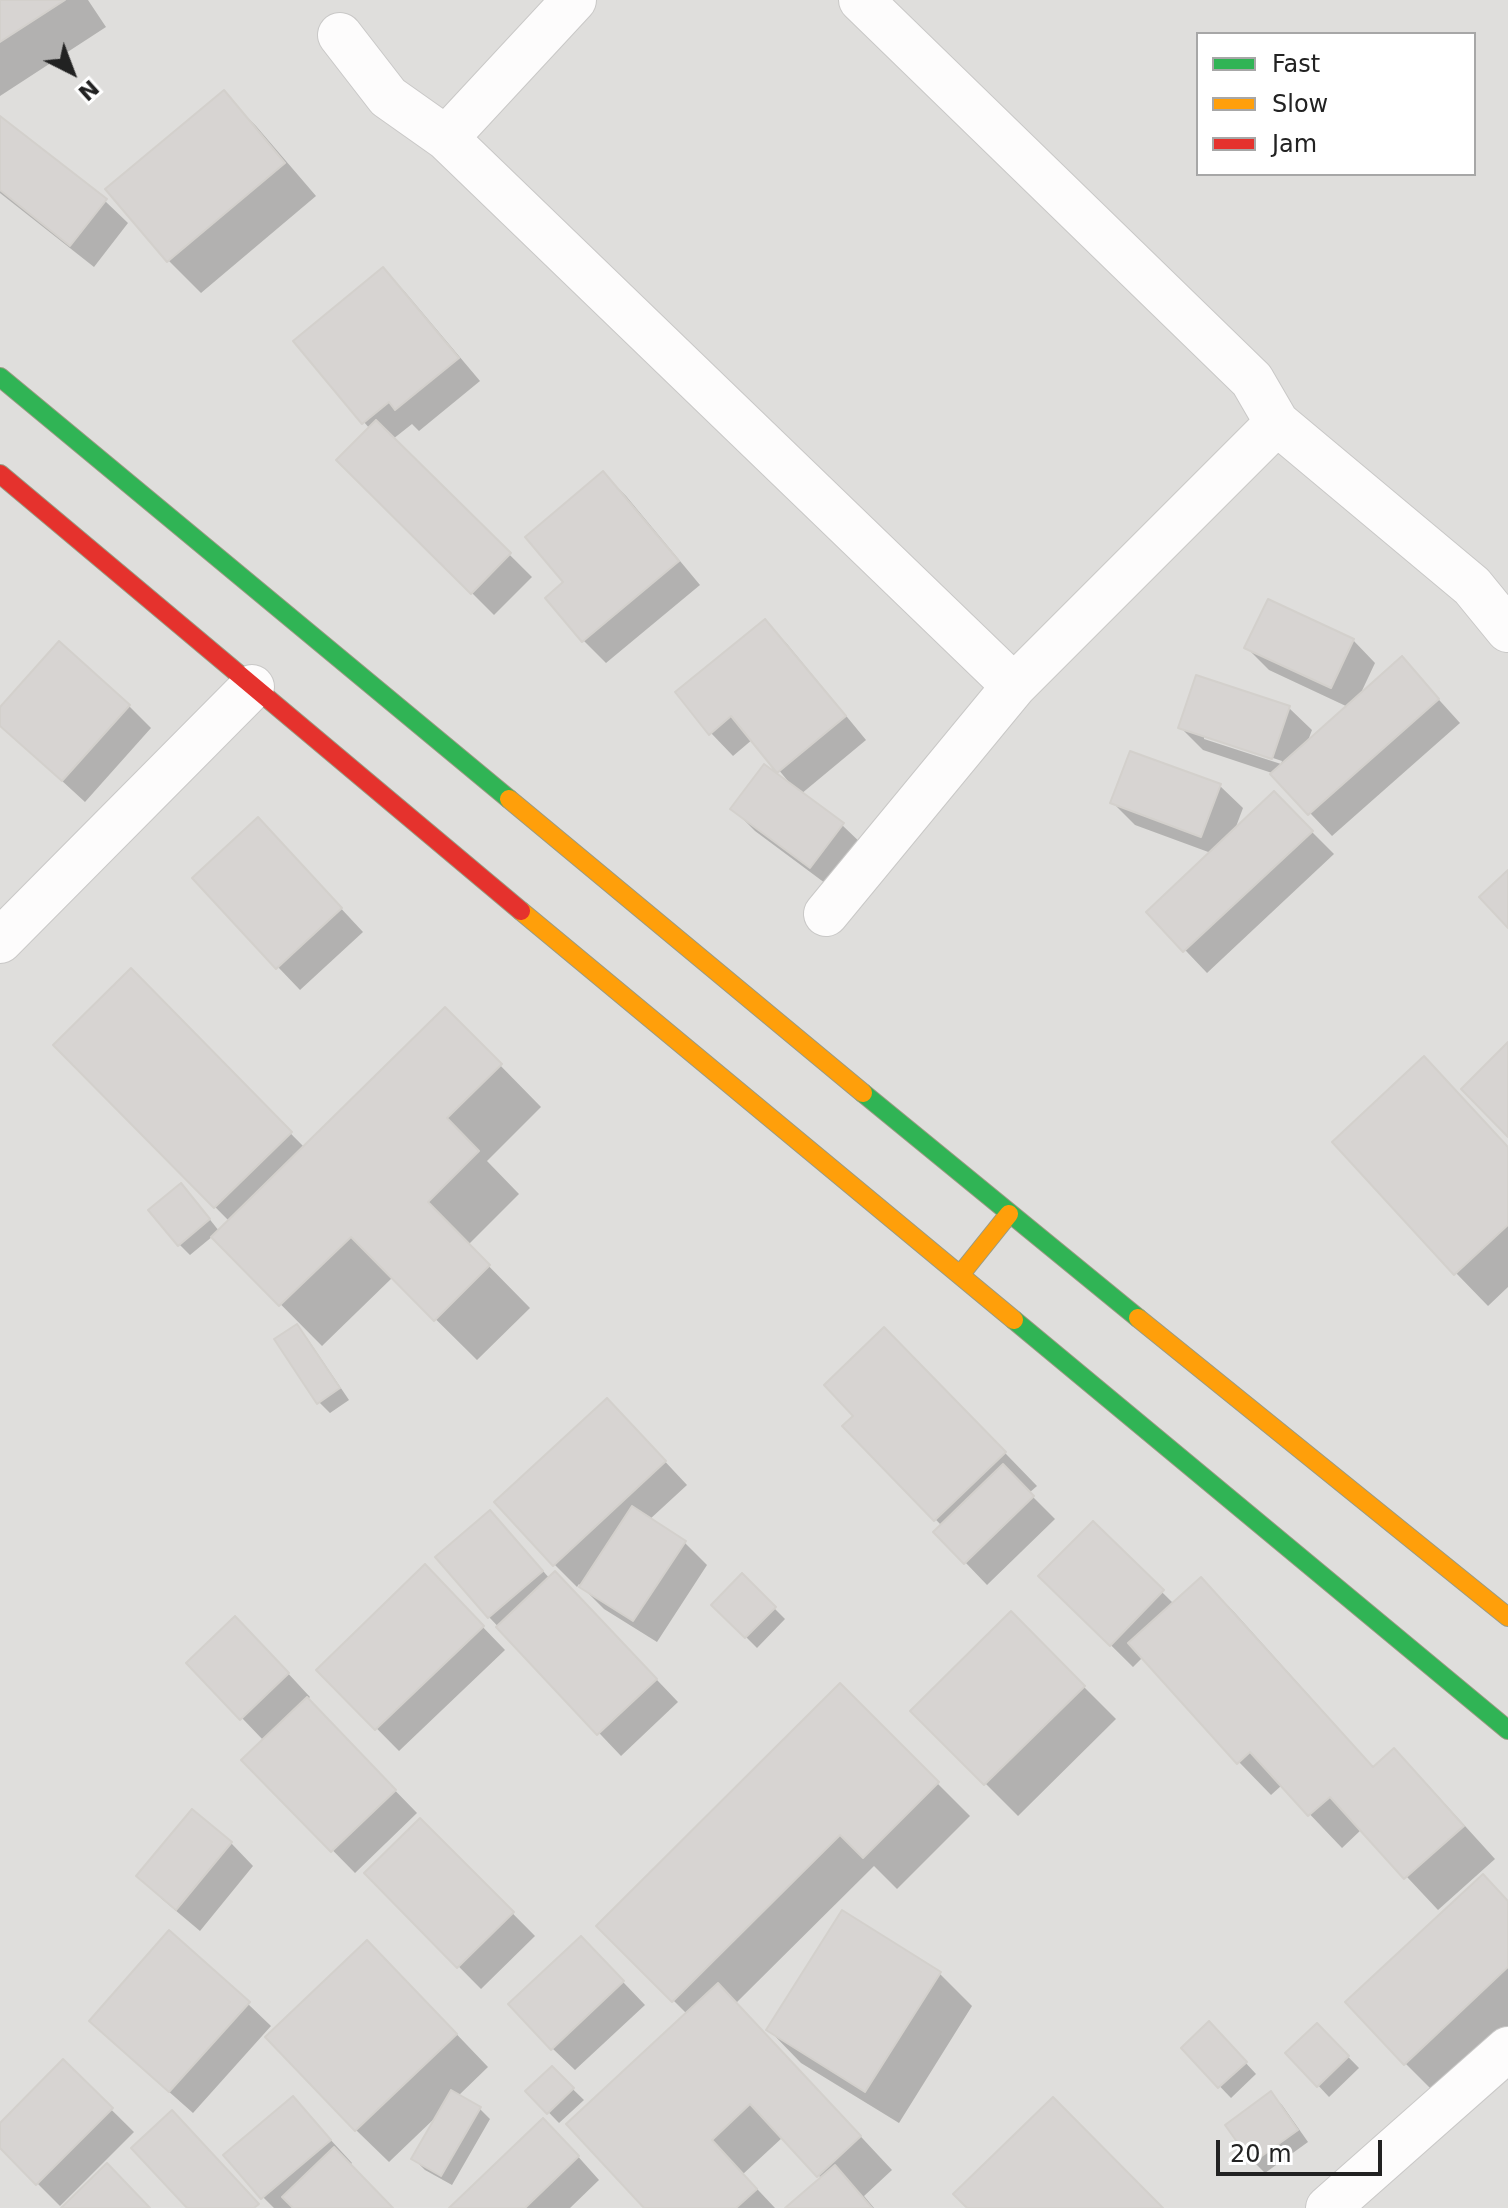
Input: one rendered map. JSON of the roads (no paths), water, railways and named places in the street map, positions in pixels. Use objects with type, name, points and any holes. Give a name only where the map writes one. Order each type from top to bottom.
[{"type":"street","points":[[446,138],[574,0]]},
{"type":"street","points":[[861,0],[1252,380],[1277,423],[1472,586],[1508,630]]},
{"type":"street","points":[[340,35],[388,97],[446,138],[1014,686]]},
{"type":"street","points":[[0,377],[1009,1214],[1508,1617]]},
{"type":"street","points":[[826,914],[1014,686],[1277,423]]},
{"type":"street","points":[[0,474],[1508,1730]]},
{"type":"street","points":[[0,941],[252,687]]},
{"type":"street","points":[[960,1275],[1009,1214]]},
{"type":"street","points":[[1328,2208],[1508,2049]]}]
